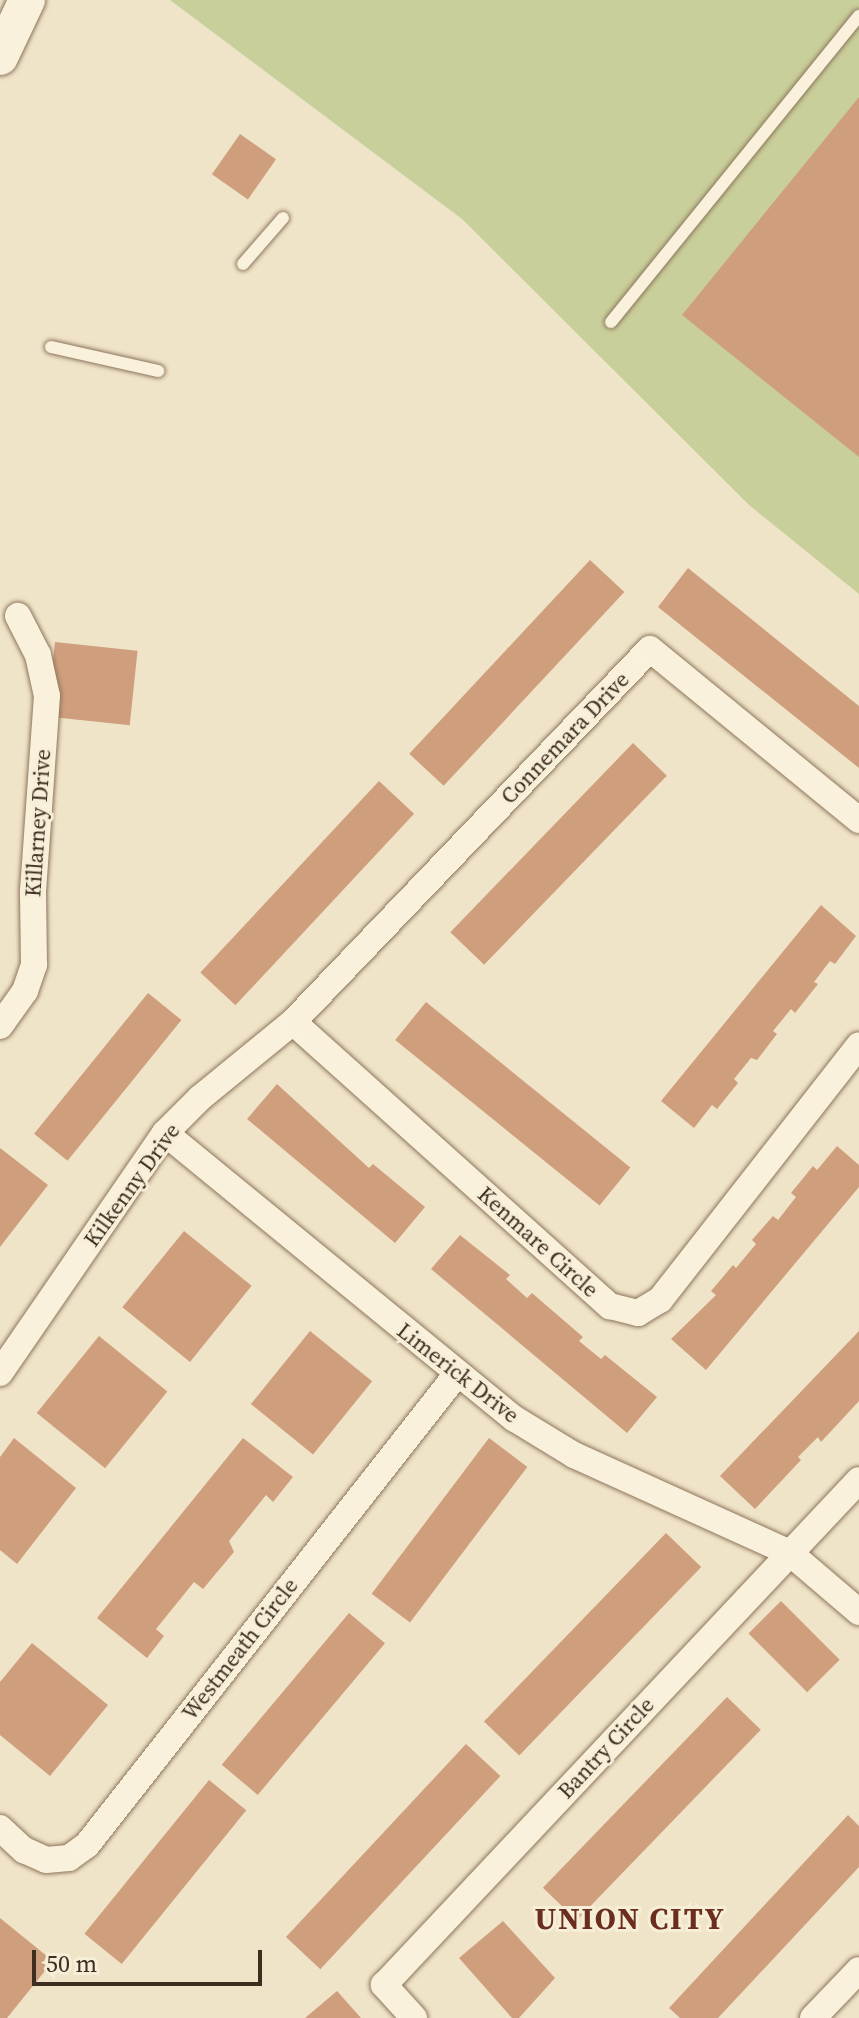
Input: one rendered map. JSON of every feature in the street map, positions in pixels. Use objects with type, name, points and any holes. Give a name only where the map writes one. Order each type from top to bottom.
[{"type":"street","points":[[0,57],[27,0]]},
{"type":"street","name":"Killarney Drive","points":[[0,1026],[25,991],[34,965],[33,891],[47,696],[38,655],[18,616]]},
{"type":"street","name":"Connemara Drive","points":[[293,1022],[650,649],[859,820]]},
{"type":"street","name":"Kenmare Circle","points":[[293,1022],[610,1306],[638,1313],[660,1300],[859,1045]]},
{"type":"street","name":"Kilkenny Drive","points":[[1,1371],[165,1133],[200,1098],[293,1022]]},
{"type":"street","name":"Limerick Drive","points":[[165,1133],[515,1419],[574,1455],[790,1553],[859,1612]]},
{"type":"street","name":"Westmeath Circle","points":[[0,1828],[24,1850],[46,1860],[69,1858],[87,1845],[457,1374]]},
{"type":"street","name":"Bantry Circle","points":[[414,2018],[384,1985],[859,1480]]},
{"type":"street","points":[[813,2018],[859,1970]]},
{"type":"lane","points":[[611,322],[859,16]]},
{"type":"lane","points":[[243,264],[283,218]]},
{"type":"lane","points":[[51,347],[158,371]]},
{"type":"green space","points":[[170,0],[859,0],[859,594],[749,505],[462,219]]},
{"type":"building","points":[[859,97],[859,457],[682,315]]},
{"type":"building","points":[[240,134],[276,159],[248,199],[212,174]]},
{"type":"building","points":[[590,560],[624,592],[444,786],[409,754]]},
{"type":"building","points":[[688,568],[859,706],[859,768],[658,607]]},
{"type":"building","points":[[55,642],[138,651],[130,725],[47,717]]},
{"type":"building","points":[[633,743],[667,776],[484,965],[450,932]]},
{"type":"building","points":[[379,781],[414,814],[235,1005],[200,973]]},
{"type":"building","points":[[821,905],[856,936],[835,964],[830,961],[814,982],[818,984],[795,1013],[791,1009],[773,1031],[777,1034],[757,1060],[751,1058],[734,1079],[738,1083],[717,1109],[712,1105],[694,1128],[661,1101]]},
{"type":"building","points":[[148,993],[181,1020],[68,1161],[34,1134]]},
{"type":"building","points":[[426,1002],[630,1168],[600,1206],[395,1040]]},
{"type":"building","points":[[277,1084],[369,1168],[373,1164],[425,1207],[395,1243],[247,1119]]},
{"type":"building","points":[[837,1146],[859,1165],[859,1187],[706,1370],[671,1339],[716,1295],[711,1291],[756,1244],[752,1240],[773,1216],[778,1220],[796,1197],[791,1193],[813,1166],[817,1170]]},
{"type":"building","points":[[0,1148],[48,1185],[0,1247]]},
{"type":"building","points":[[184,1231],[252,1286],[190,1362],[122,1307]]},
{"type":"building","points":[[460,1235],[510,1275],[506,1279],[527,1298],[532,1293],[583,1337],[579,1341],[601,1359],[605,1355],[657,1397],[627,1433],[431,1269]]},
{"type":"building","points":[[310,1331],[372,1381],[313,1454],[251,1404]]},
{"type":"building","points":[[859,1331],[859,1401],[821,1442],[818,1437],[798,1457],[801,1460],[755,1509],[720,1476]]},
{"type":"building","points":[[99,1336],[167,1391],[105,1468],[37,1413]]},
{"type":"building","points":[[14,1438],[76,1488],[17,1564],[0,1550],[0,1457]]},
{"type":"building","points":[[243,1438],[293,1477],[273,1502],[266,1495],[229,1541],[234,1552],[203,1589],[194,1582],[156,1629],[164,1636],[147,1658],[97,1618]]},
{"type":"building","points":[[489,1438],[527,1467],[410,1623],[372,1594]]},
{"type":"building","points":[[666,1533],[701,1567],[519,1756],[484,1721]]},
{"type":"building","points":[[781,1601],[840,1660],[807,1692],[748,1634]]},
{"type":"building","points":[[349,1613],[385,1643],[258,1795],[222,1765]]},
{"type":"building","points":[[32,1643],[108,1705],[50,1776],[0,1735],[0,1682]]},
{"type":"building","points":[[727,1697],[761,1730],[577,1920],[543,1888]]},
{"type":"building","points":[[466,1744],[500,1776],[320,1969],[286,1937]]},
{"type":"building","points":[[209,1780],[246,1810],[122,1964],[84,1934]]},
{"type":"building","points":[[848,1815],[859,1826],[859,1867],[718,2018],[680,2018],[669,2008]]},
{"type":"building","points":[[0,1918],[53,1961],[7,2018],[0,2018]]},
{"type":"building","points":[[503,1921],[555,1978],[519,2018],[512,2018],[459,1958]]},
{"type":"building","points":[[337,1991],[361,2018],[305,2018]]},
{"type":"district","name":"UNION CITY","points":[[630,1919]]}]
